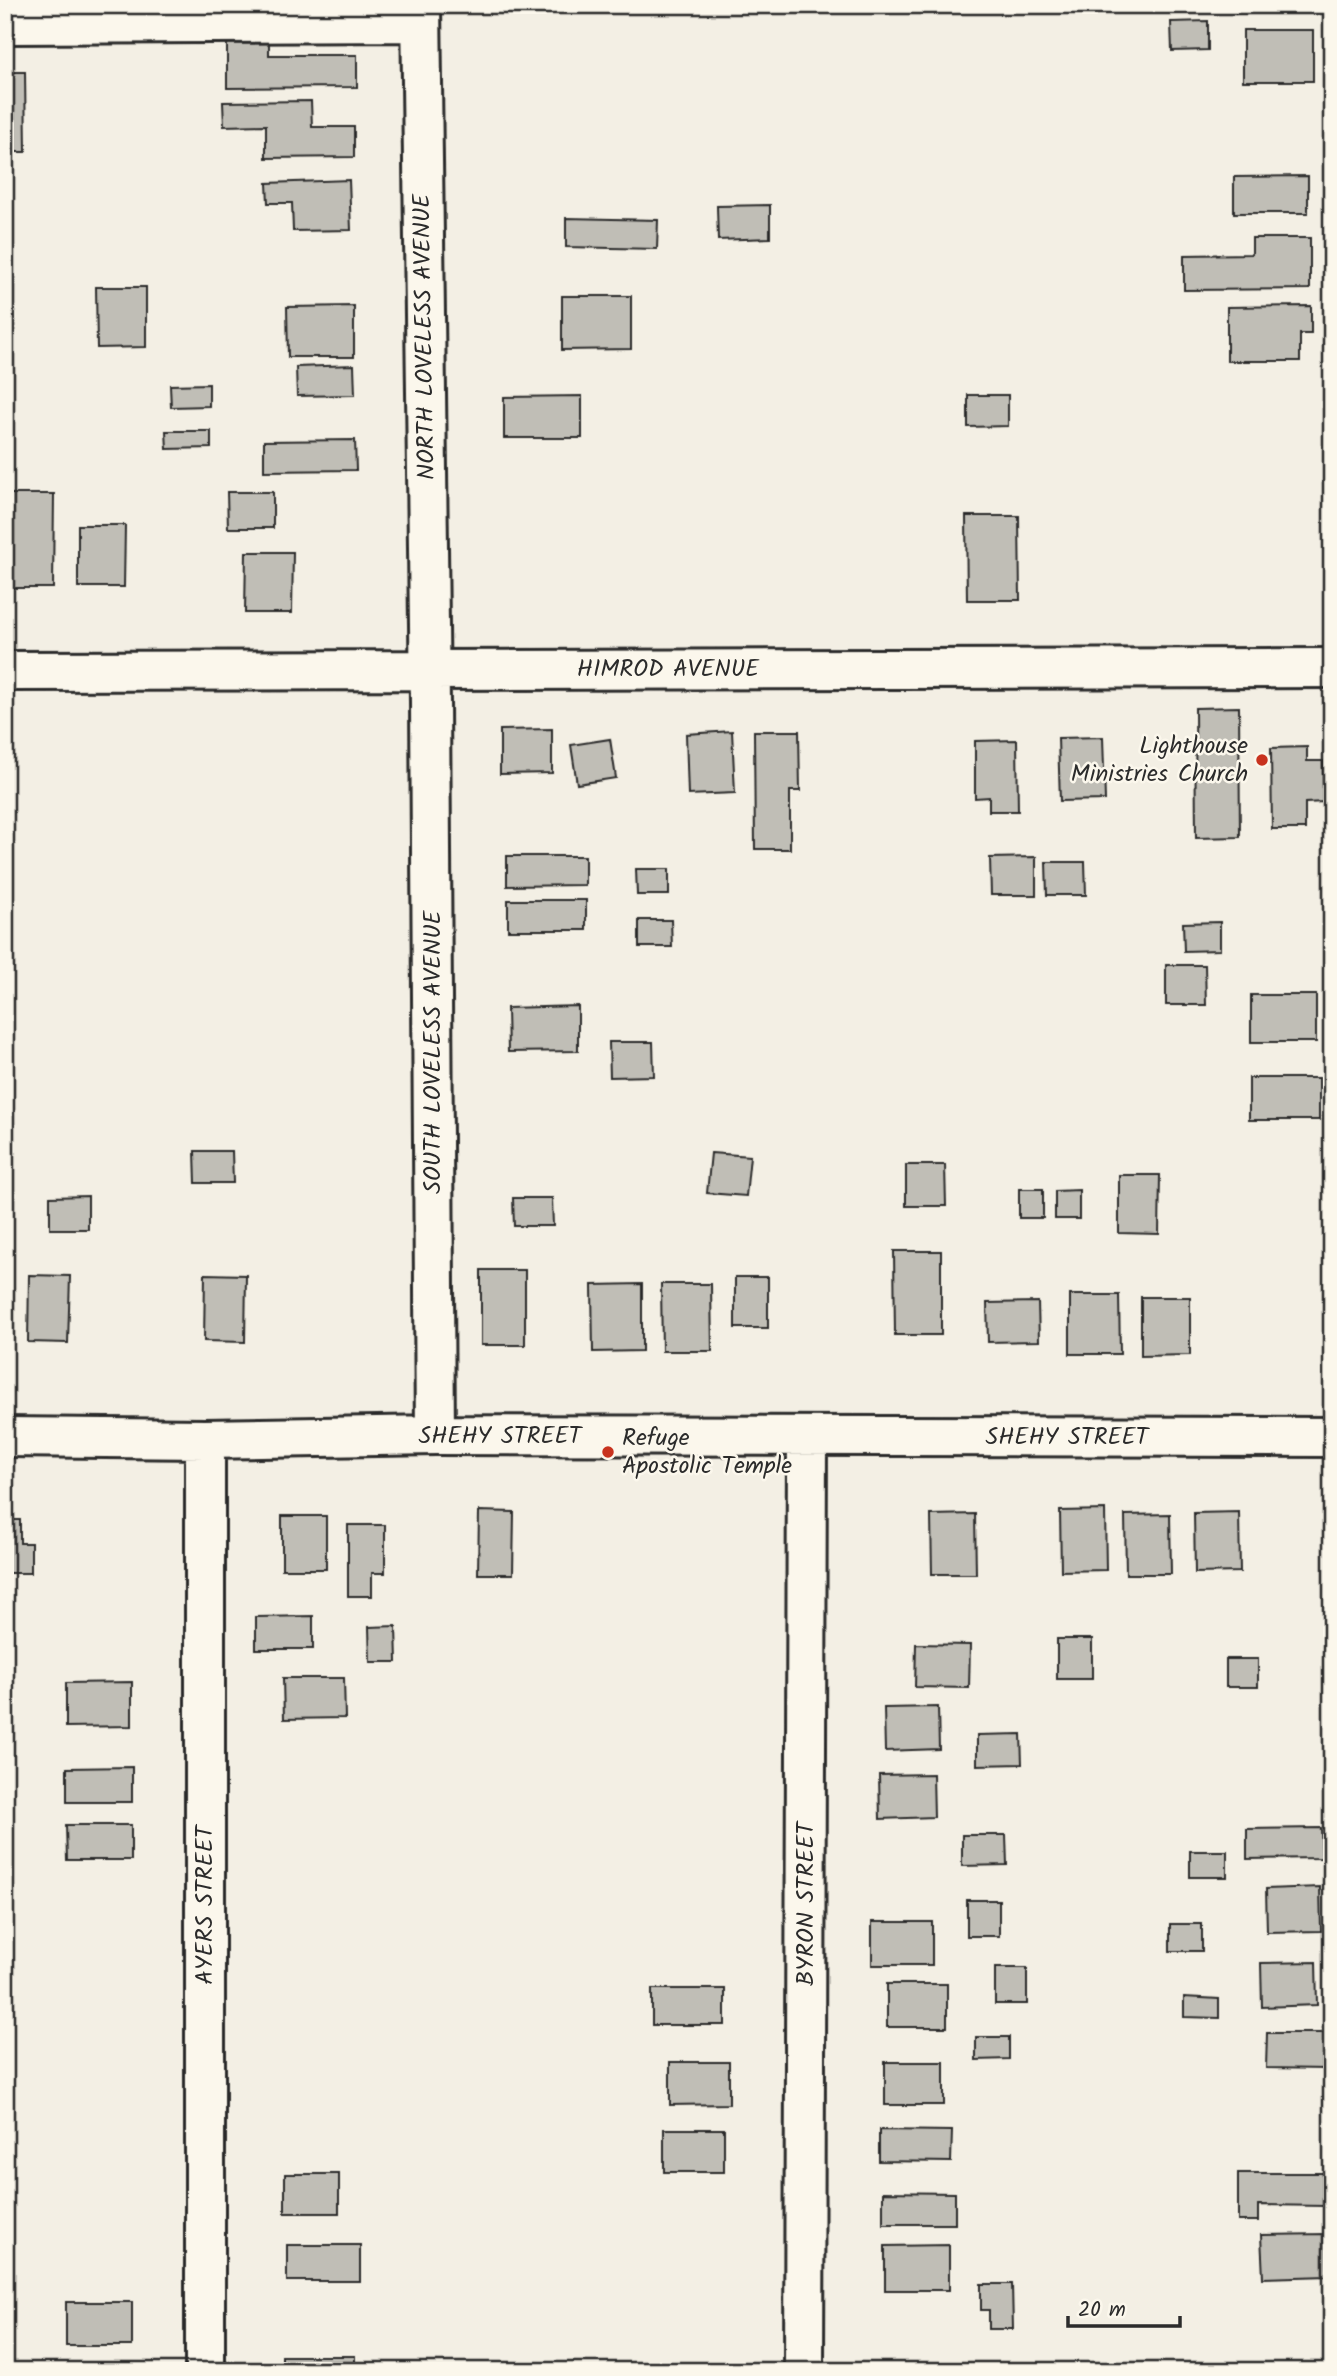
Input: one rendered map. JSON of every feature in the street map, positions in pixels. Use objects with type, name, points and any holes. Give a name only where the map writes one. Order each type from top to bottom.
[{"type":"street","points":[[5,24],[421,13]]},
{"type":"street","name":"NORTH LOVELESS AVENUE","points":[[421,13],[430,669]]},
{"type":"street","name":"HIMROD AVENUE","points":[[5,671],[1332,667]]},
{"type":"street","name":"SOUTH LOVELESS AVENUE","points":[[430,669],[435,1435]]},
{"type":"street","name":"SHEHY STREET","points":[[5,1437],[1332,1437]]},
{"type":"street","name":"BYRON STREET","points":[[804,2371],[807,1437]]},
{"type":"street","name":"AYERS STREET","points":[[205,1439],[205,2371]]},
{"type":"building","points":[[560,5],[603,5],[603,9],[560,10]]},
{"type":"building","points":[[1235,5],[1306,5],[1306,13],[1236,13]]},
{"type":"building","points":[[1208,21],[1208,50],[1172,51],[1171,22]]},
{"type":"building","points":[[1243,30],[1313,30],[1313,81],[1243,81]]},
{"type":"building","points":[[227,36],[269,36],[269,55],[357,55],[357,87],[227,88]]},
{"type":"building","points":[[5,72],[25,72],[26,152],[5,152]]},
{"type":"building","points":[[311,101],[312,127],[354,127],[354,157],[266,158],[266,125],[224,126],[223,102]]},
{"type":"building","points":[[1308,176],[1308,213],[1234,213],[1234,177]]},
{"type":"building","points":[[349,180],[351,230],[293,231],[292,203],[268,203],[267,183]]},
{"type":"building","points":[[770,205],[770,238],[718,240],[717,206]]},
{"type":"building","points":[[566,218],[658,220],[657,249],[566,247]]},
{"type":"building","points":[[1252,238],[1310,238],[1310,289],[1184,290],[1184,255],[1252,254]]},
{"type":"building","points":[[96,287],[146,287],[146,347],[97,348]]},
{"type":"building","points":[[562,296],[631,296],[631,349],[562,350]]},
{"type":"building","points":[[354,306],[354,357],[288,357],[287,307]]},
{"type":"building","points":[[1311,306],[1311,334],[1300,334],[1300,361],[1227,361],[1227,307]]},
{"type":"building","points":[[354,365],[355,395],[297,396],[296,367]]},
{"type":"building","points":[[209,384],[209,406],[171,407],[170,385]]},
{"type":"building","points":[[968,395],[1008,395],[1008,426],[968,427]]},
{"type":"building","points":[[582,396],[582,438],[504,438],[504,397]]},
{"type":"building","points":[[166,431],[211,431],[211,448],[167,449]]},
{"type":"building","points":[[355,440],[356,470],[264,471],[264,441]]},
{"type":"building","points":[[227,492],[273,492],[273,528],[228,528]]},
{"type":"building","points":[[5,494],[54,494],[53,588],[7,588]]},
{"type":"building","points":[[966,516],[1019,516],[1020,600],[967,600]]},
{"type":"building","points":[[78,525],[125,525],[124,587],[78,587]]},
{"type":"building","points":[[246,552],[293,552],[292,613],[245,613]]},
{"type":"building","points":[[1239,707],[1240,837],[1196,838],[1195,708]]},
{"type":"building","points":[[552,729],[552,773],[500,774],[500,730]]},
{"type":"building","points":[[732,731],[735,793],[688,795],[686,734]]},
{"type":"building","points":[[754,731],[799,731],[800,791],[790,791],[790,849],[755,849]]},
{"type":"building","points":[[1103,737],[1105,800],[1060,801],[1058,738]]},
{"type":"building","points":[[610,739],[616,778],[577,784],[571,745]]},
{"type":"building","points":[[1017,740],[1018,811],[989,811],[989,797],[975,798],[975,741]]},
{"type":"building","points":[[1307,747],[1307,761],[1323,761],[1324,802],[1305,803],[1305,829],[1272,829],[1271,748]]},
{"type":"building","points":[[507,856],[585,856],[585,885],[507,886]]},
{"type":"building","points":[[1036,857],[1036,895],[991,895],[990,858]]},
{"type":"building","points":[[1046,862],[1085,862],[1086,895],[1047,895]]},
{"type":"building","points":[[636,869],[669,869],[669,895],[637,895]]},
{"type":"building","points":[[508,900],[586,900],[586,930],[508,930]]},
{"type":"building","points":[[639,920],[671,920],[672,947],[639,947]]},
{"type":"building","points":[[1220,922],[1220,950],[1184,951],[1183,923]]},
{"type":"building","points":[[1166,965],[1205,965],[1206,1005],[1166,1005]]},
{"type":"building","points":[[1251,995],[1316,995],[1316,1042],[1251,1042]]},
{"type":"building","points":[[578,1006],[578,1051],[508,1052],[507,1008]]},
{"type":"building","points":[[609,1042],[653,1042],[654,1076],[610,1077]]},
{"type":"building","points":[[1249,1078],[1319,1078],[1319,1120],[1249,1120]]},
{"type":"building","points":[[195,1151],[232,1151],[233,1183],[196,1183]]},
{"type":"building","points":[[711,1153],[750,1156],[746,1196],[707,1193]]},
{"type":"building","points":[[906,1165],[945,1165],[946,1206],[906,1206]]},
{"type":"building","points":[[1119,1175],[1160,1175],[1159,1234],[1119,1233]]},
{"type":"building","points":[[1019,1189],[1043,1189],[1043,1218],[1019,1218]]},
{"type":"building","points":[[1079,1190],[1079,1219],[1055,1219],[1055,1191]]},
{"type":"building","points":[[88,1196],[88,1229],[50,1229],[50,1197]]},
{"type":"building","points":[[513,1198],[552,1198],[553,1226],[514,1226]]},
{"type":"building","points":[[894,1251],[941,1251],[941,1335],[895,1335]]},
{"type":"building","points":[[481,1270],[525,1270],[525,1345],[481,1345]]},
{"type":"building","points":[[205,1274],[246,1275],[245,1342],[204,1341]]},
{"type":"building","points":[[29,1275],[70,1276],[68,1343],[28,1342]]},
{"type":"building","points":[[735,1277],[768,1277],[768,1328],[735,1328]]},
{"type":"building","points":[[642,1284],[642,1351],[593,1352],[592,1285]]},
{"type":"building","points":[[661,1284],[711,1284],[712,1351],[662,1351]]},
{"type":"building","points":[[1070,1295],[1119,1295],[1120,1354],[1070,1354]]},
{"type":"building","points":[[1141,1297],[1190,1297],[1190,1355],[1141,1356]]},
{"type":"building","points":[[1038,1302],[1039,1341],[988,1342],[987,1303]]},
{"type":"building","points":[[1105,1510],[1106,1570],[1061,1571],[1060,1511]]},
{"type":"building","points":[[479,1511],[514,1512],[513,1574],[478,1574]]},
{"type":"building","points":[[1239,1512],[1240,1572],[1195,1573],[1194,1513]]},
{"type":"building","points":[[975,1514],[976,1574],[932,1574],[931,1515]]},
{"type":"building","points":[[1170,1514],[1171,1574],[1126,1574],[1125,1515]]},
{"type":"building","points":[[282,1516],[326,1516],[326,1569],[282,1569]]},
{"type":"building","points":[[5,1520],[20,1520],[20,1543],[31,1543],[31,1573],[5,1573]]},
{"type":"building","points":[[348,1525],[385,1525],[385,1573],[372,1573],[372,1596],[348,1596]]},
{"type":"building","points":[[313,1616],[313,1649],[256,1649],[256,1617]]},
{"type":"building","points":[[396,1626],[397,1662],[370,1662],[369,1627]]},
{"type":"building","points":[[1057,1639],[1092,1639],[1092,1679],[1057,1679]]},
{"type":"building","points":[[916,1644],[970,1645],[969,1688],[915,1687]]},
{"type":"building","points":[[1226,1659],[1258,1659],[1258,1687],[1226,1687]]},
{"type":"building","points":[[283,1678],[344,1678],[345,1718],[284,1719]]},
{"type":"building","points":[[132,1682],[132,1726],[66,1727],[66,1683]]},
{"type":"building","points":[[938,1707],[939,1749],[885,1751],[884,1708]]},
{"type":"building","points":[[1021,1734],[1022,1764],[977,1765],[977,1735]]},
{"type":"building","points":[[132,1767],[132,1802],[67,1802],[67,1768]]},
{"type":"building","points":[[933,1774],[934,1817],[880,1819],[879,1775]]},
{"type":"building","points":[[66,1825],[131,1825],[131,1860],[67,1860]]},
{"type":"building","points":[[1321,1828],[1322,1858],[1247,1859],[1247,1829]]},
{"type":"building","points":[[962,1835],[1006,1835],[1007,1865],[962,1866]]},
{"type":"building","points":[[1190,1851],[1227,1851],[1227,1877],[1190,1877]]},
{"type":"building","points":[[1320,1887],[1321,1931],[1267,1932],[1266,1889]]},
{"type":"building","points":[[967,1900],[999,1900],[999,1936],[967,1936]]},
{"type":"building","points":[[872,1922],[932,1922],[932,1965],[872,1965]]},
{"type":"building","points":[[1170,1924],[1202,1924],[1202,1951],[1170,1951]]},
{"type":"building","points":[[1316,1962],[1317,2005],[1262,2007],[1261,1963]]},
{"type":"building","points":[[995,1968],[1027,1968],[1027,2004],[995,2004]]},
{"type":"building","points":[[887,1984],[947,1984],[947,2027],[887,2027]]},
{"type":"building","points":[[652,1989],[725,1989],[725,2025],[652,2025]]},
{"type":"building","points":[[1184,1997],[1219,1999],[1219,2018],[1184,2017]]},
{"type":"building","points":[[1267,2033],[1327,2033],[1326,2069],[1266,2068]]},
{"type":"building","points":[[976,2037],[1009,2037],[1009,2059],[976,2060]]},
{"type":"building","points":[[670,2062],[729,2062],[729,2104],[670,2105]]},
{"type":"building","points":[[885,2062],[944,2062],[944,2105],[885,2105]]},
{"type":"building","points":[[664,2129],[724,2129],[724,2172],[664,2172]]},
{"type":"building","points":[[879,2130],[952,2131],[951,2162],[879,2161]]},
{"type":"building","points":[[1238,2173],[1325,2173],[1325,2206],[1258,2205],[1258,2221],[1238,2221]]},
{"type":"building","points":[[285,2174],[339,2174],[339,2213],[285,2213]]},
{"type":"building","points":[[883,2192],[955,2193],[955,2224],[883,2224]]},
{"type":"building","points":[[1327,2234],[1328,2276],[1263,2278],[1261,2235]]},
{"type":"building","points":[[287,2245],[360,2245],[360,2281],[287,2281]]},
{"type":"building","points":[[949,2245],[949,2290],[885,2290],[885,2246]]},
{"type":"building","points":[[981,2284],[1012,2284],[1013,2329],[989,2329],[989,2310],[981,2310]]},
{"type":"building","points":[[66,2302],[132,2302],[132,2346],[66,2346]]},
{"type":"building","points":[[282,2356],[355,2356],[355,2371],[282,2371]]},
{"type":"place","name":"Lighthouse Ministries Church","points":[[1262,760]]},
{"type":"place","name":"Refuge Apostolic Temple","points":[[608,1452]]}]
